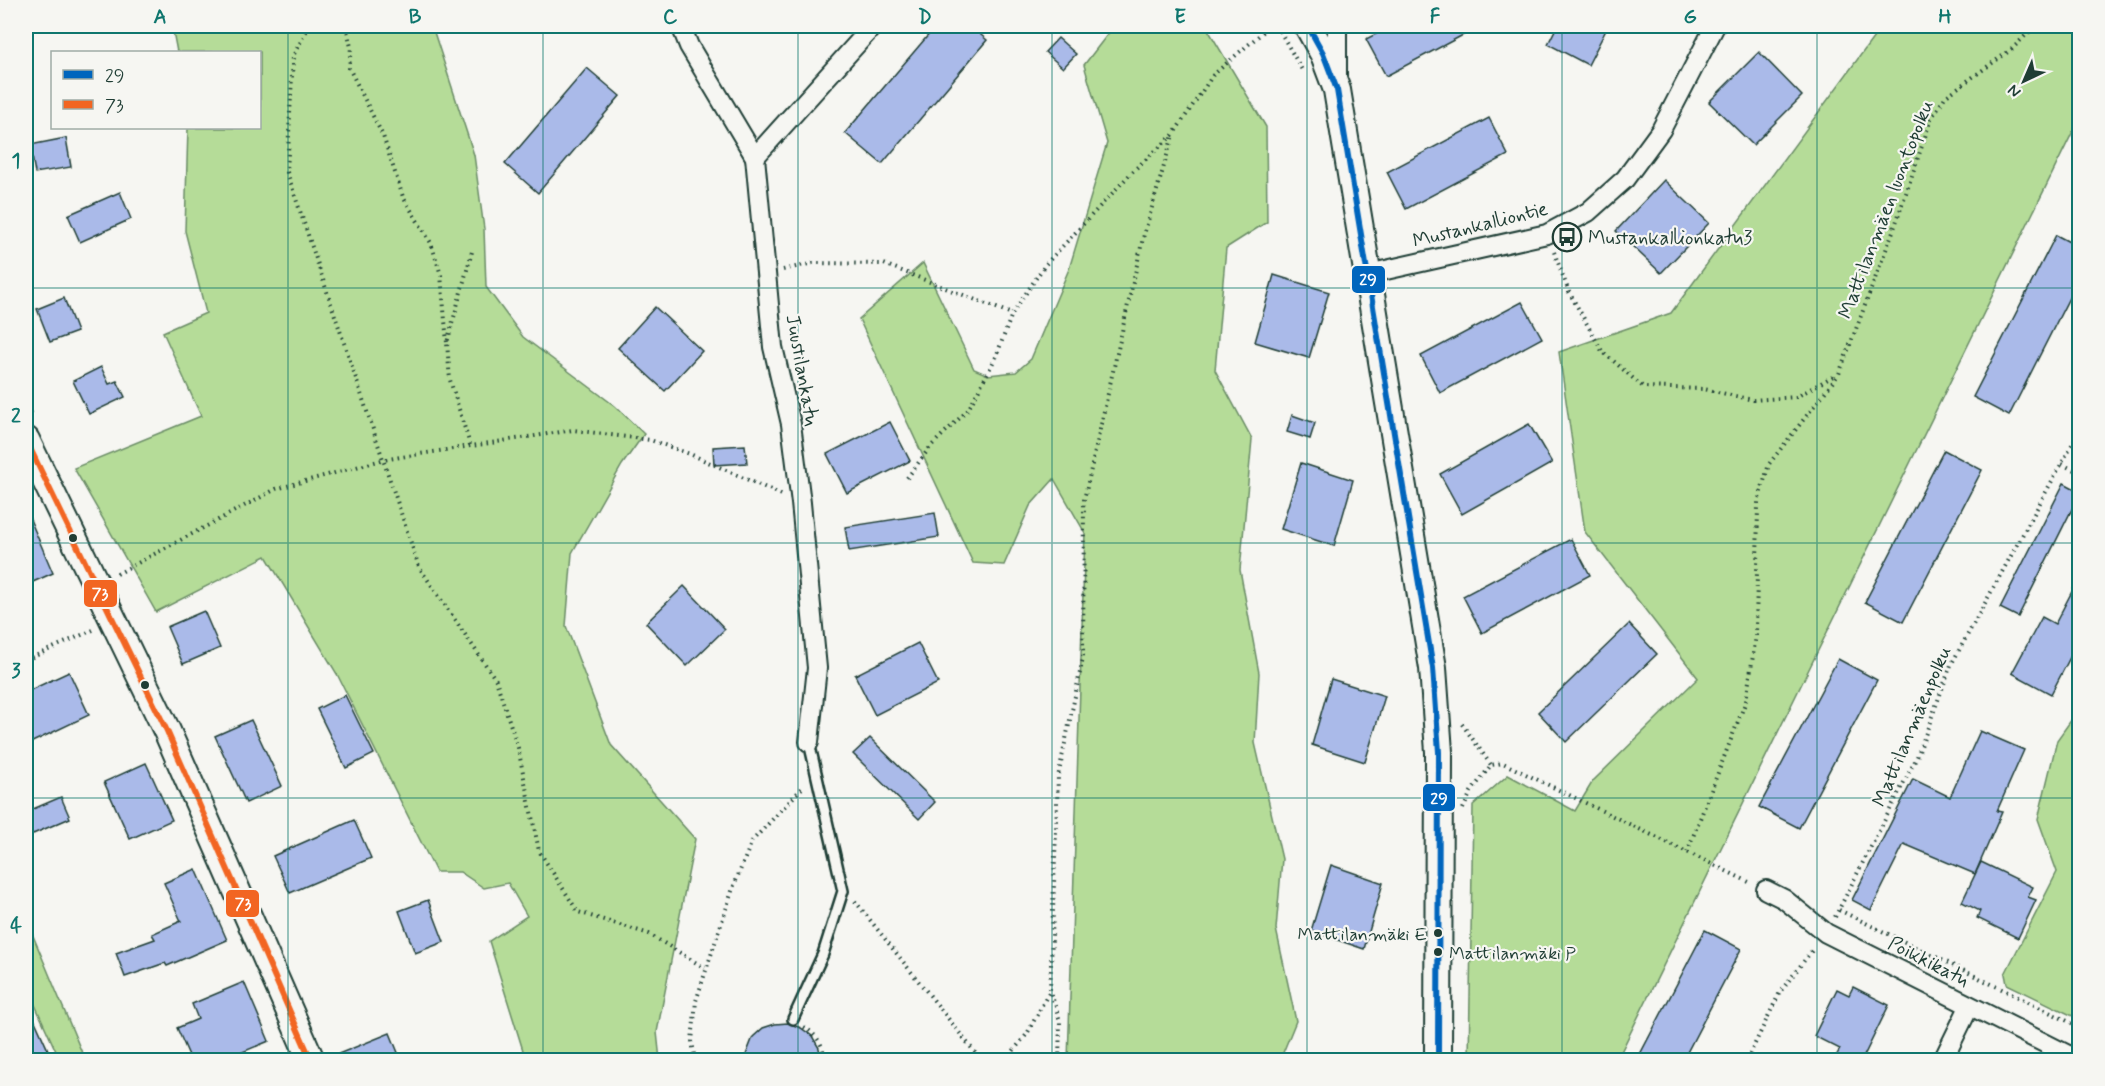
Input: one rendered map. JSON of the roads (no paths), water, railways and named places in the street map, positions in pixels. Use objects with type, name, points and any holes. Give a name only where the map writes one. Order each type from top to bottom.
[{"type":"street","name":"Juustilankatu","points":[[681,26],[689,46],[755,157],[773,347],[791,424],[817,668],[809,742]]},
{"type":"street","points":[[755,157],[873,26]]},
{"type":"street","points":[[1308,26],[1323,53],[1337,90]]},
{"type":"street","points":[[1336,26],[1337,90],[1433,668],[1439,752],[1438,1060]]},
{"type":"street","name":"Mustankalliontie","points":[[1368,274],[1547,234],[1588,212],[1625,179],[1661,130],[1715,26]]},
{"type":"street","points":[[26,440],[167,731],[311,1060]]},
{"type":"street","name":"Poikkikatu","points":[[1766,890],[1784,899],[1826,933],[2078,1060]]},
{"type":"street","points":[[1943,1060],[1969,1007]]},
{"type":"lane","points":[[793,1019],[823,954],[843,891],[809,742]]},
{"type":"place","name":"Mustankallionkatu3","points":[[1567,237]]},
{"type":"place","name":"Mattilanmäki E","points":[[1438,933]]},
{"type":"place","name":"Mattilanmäki P","points":[[1438,952]]}]
